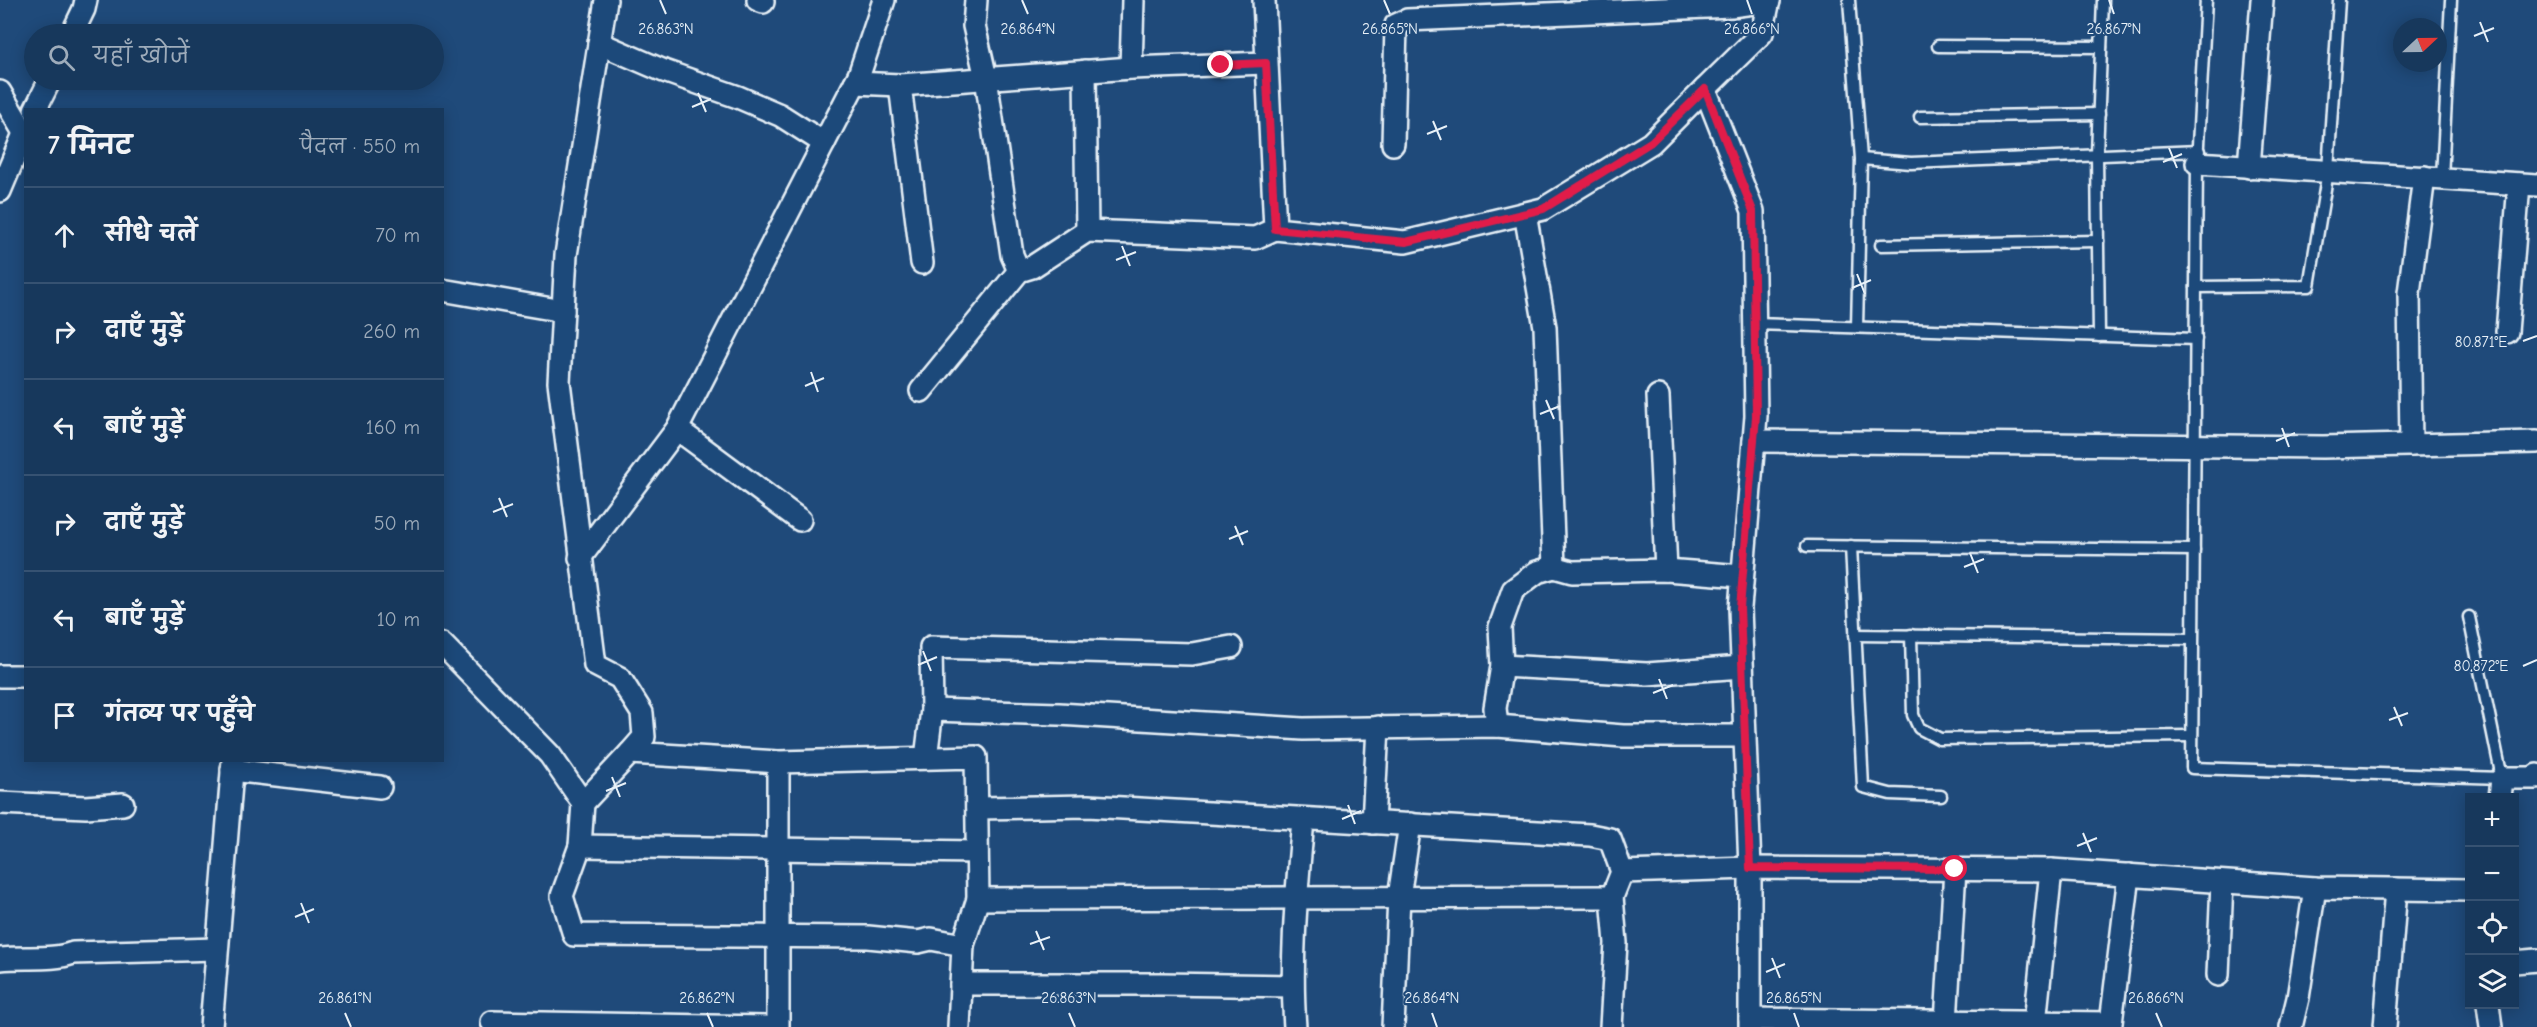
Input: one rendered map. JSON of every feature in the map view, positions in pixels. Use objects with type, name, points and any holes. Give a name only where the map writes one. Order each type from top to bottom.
[{"type":"street","points":[[77,24],[86,0]]},
{"type":"street","points":[[583,803],[644,737],[642,713],[620,678],[595,666],[559,382],[566,255],[606,0]]},
{"type":"street","points":[[580,558],[677,429],[855,83],[884,0]]},
{"type":"street","points":[[976,0],[974,26],[986,78],[1012,255],[1018,271]]},
{"type":"street","points":[[1131,68],[1133,0]]},
{"type":"street","points":[[1264,0],[1275,229]]},
{"type":"street","points":[[2249,167],[2262,0]]},
{"type":"street","points":[[921,391],[1018,271],[1032,267],[1087,231],[1255,238],[1275,229],[1406,242],[1543,209],[1651,142],[1762,33],[1769,1],[1731,6],[1407,20],[1396,25],[1394,144]]},
{"type":"street","points":[[599,43],[664,71],[738,97],[780,115],[824,143]]},
{"type":"street","points":[[855,83],[900,85],[1131,68],[1266,63]]},
{"type":"street","points":[[1085,72],[1087,231]]},
{"type":"street","points":[[900,85],[922,263]]},
{"type":"street","points":[[1705,89],[1753,211],[1756,416],[1740,608],[1750,868],[1750,1023],[2111,1023],[2129,875]]},
{"type":"street","points":[[36,108],[45,90]]},
{"type":"street","points":[[0,92],[24,131]]},
{"type":"street","points":[[0,191],[24,135]]},
{"type":"street","points":[[2198,157],[2249,167],[2528,184],[2507,332]]},
{"type":"street","points":[[2411,445],[2409,293],[2433,178]]},
{"type":"street","points":[[1525,213],[1545,327],[1554,567]]},
{"type":"street","points":[[444,290],[563,311]]},
{"type":"street","points":[[1658,396],[1666,570]]},
{"type":"street","points":[[677,429],[800,520]]},
{"type":"street","points":[[1754,441],[2323,447],[2537,442]]},
{"type":"street","points":[[1497,726],[1495,708],[1502,666],[1500,627],[1513,590],[1537,572],[1554,567],[1572,572],[1666,570],[1742,576]]},
{"type":"street","points":[[444,646],[550,755],[583,803],[580,846],[562,897],[574,935],[868,937],[918,942],[931,939],[963,945]]},
{"type":"street","points":[[926,758],[932,710],[931,647],[1192,654],[1231,647]]},
{"type":"street","points":[[1502,666],[1647,674],[1742,667]]},
{"type":"street","points":[[0,676],[24,676]]},
{"type":"street","points":[[932,710],[1059,714],[1303,729],[1497,726],[1623,736],[1745,736]]},
{"type":"street","points":[[1373,823],[1378,727]]},
{"type":"street","points":[[630,753],[778,762],[976,757],[978,899],[963,945],[959,1027]]},
{"type":"street","points":[[778,762],[778,1027]]},
{"type":"street","points":[[211,1027],[232,765],[380,787]]},
{"type":"street","points":[[2501,788],[2537,778],[2537,775]]},
{"type":"street","points":[[0,803],[86,807],[123,804]]},
{"type":"street","points":[[977,808],[1088,806],[1590,835],[1610,839],[1622,872],[1612,897],[1616,943],[1611,1027]]},
{"type":"street","points":[[1295,1027],[1292,987],[1296,898],[1303,820]]},
{"type":"street","points":[[1393,1027],[1399,897],[1410,824]]},
{"type":"street","points":[[580,846],[977,852]]},
{"type":"street","points":[[1622,872],[1750,868],[2051,870],[2315,888],[2465,890]]},
{"type":"street","points":[[1946,1022],[1955,869]]},
{"type":"street","points":[[2035,1023],[2051,870]]},
{"type":"street","points":[[2218,975],[2222,882]]},
{"type":"street","points":[[2291,1027],[2298,998],[2315,888]]},
{"type":"street","points":[[2385,1027],[2396,889]]},
{"type":"street","points":[[978,899],[1612,897]]},
{"type":"street","points":[[0,959],[23,956],[60,958],[73,953],[217,949]]},
{"type":"street","points":[[2519,962],[2537,960]]},
{"type":"street","points":[[962,984],[1161,984],[1292,987]]},
{"type":"street","points":[[2488,1009],[2491,1027]]},
{"type":"street","points":[[492,1022],[766,1027]]},
{"type":"lane","points":[[1850,0],[1861,159],[1857,327]]},
{"type":"lane","points":[[2099,336],[2097,154],[2103,0]]},
{"type":"lane","points":[[2206,0],[2198,157],[2196,445],[2190,736],[2192,768],[2501,788],[2469,617]]},
{"type":"lane","points":[[2196,287],[2309,286],[2328,171],[2339,0]]},
{"type":"lane","points":[[2433,178],[2451,0]]},
{"type":"lane","points":[[1938,46],[2101,47]]},
{"type":"lane","points":[[1920,117],[2098,114]]},
{"type":"lane","points":[[1861,159],[1911,163],[2097,154],[2198,157]]},
{"type":"lane","points":[[1881,244],[2098,241]]},
{"type":"lane","points":[[1754,324],[2196,339]]},
{"type":"lane","points":[[1807,546],[2194,550]]},
{"type":"lane","points":[[1851,546],[1863,787],[1890,794],[1941,796]]},
{"type":"lane","points":[[1855,635],[2192,639]]},
{"type":"lane","points":[[1911,635],[1913,715],[1919,728],[1940,739],[2190,736]]},
{"type":"route","points":[[1221,65],[1266,63],[1275,229],[1406,242],[1543,209],[1651,142],[1705,89],[1753,211],[1756,416],[1740,608],[1750,868],[1955,869]]}]
